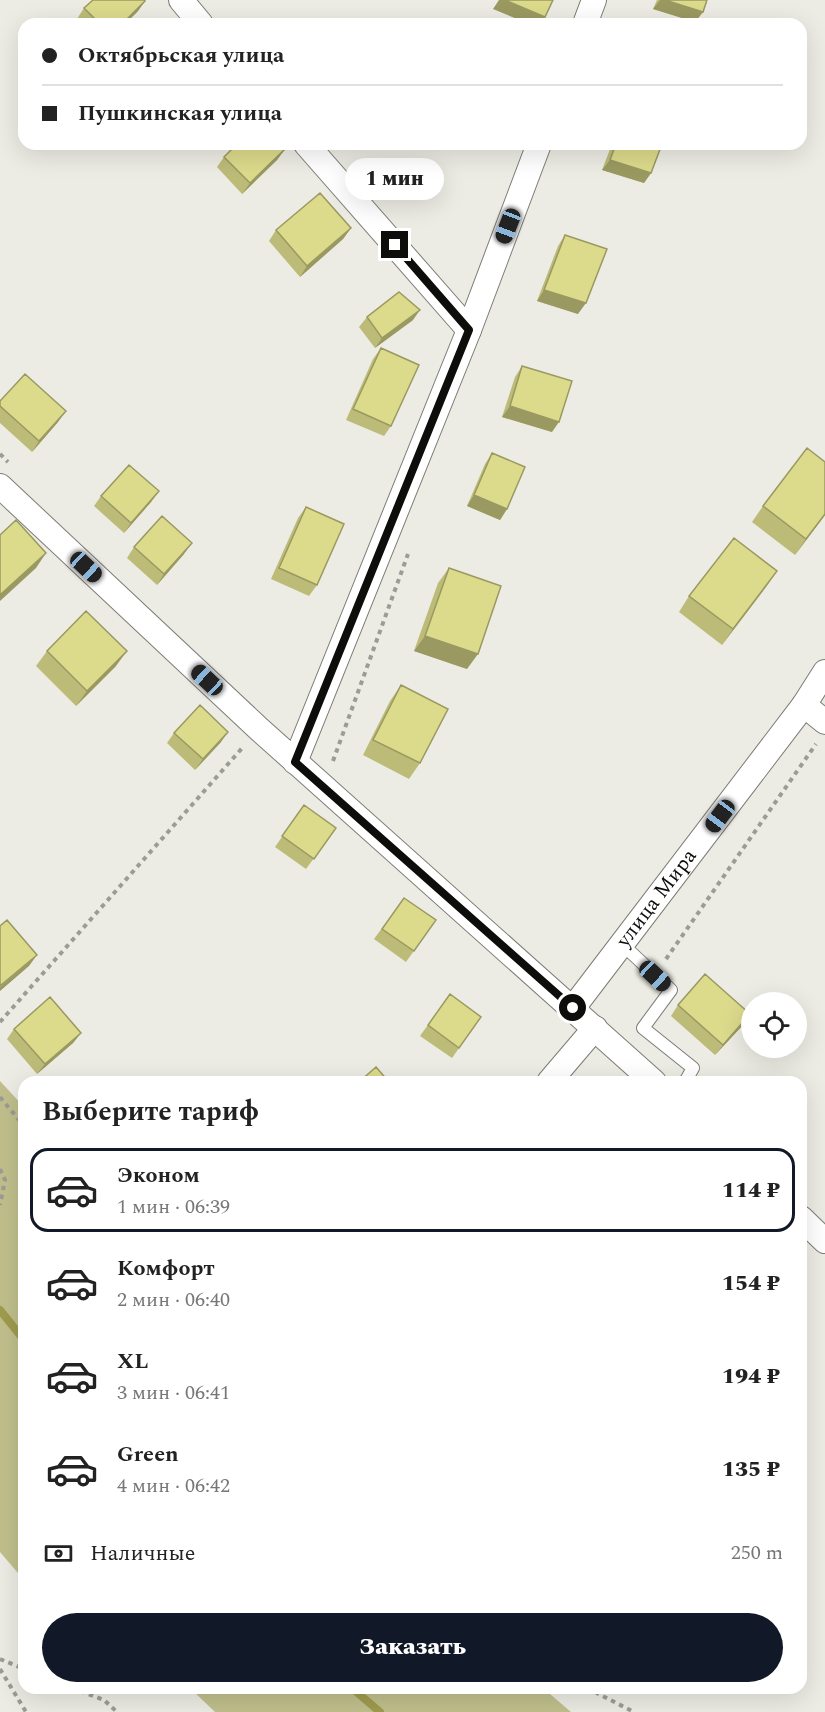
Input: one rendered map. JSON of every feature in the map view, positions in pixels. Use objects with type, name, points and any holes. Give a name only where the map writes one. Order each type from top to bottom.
[{"type":"street","points":[[587,18],[594,0]]},
{"type":"street","points":[[311,150],[469,330]]},
{"type":"street","points":[[295,762],[469,330],[537,150]]},
{"type":"street","points":[[0,486],[295,762],[647,1076]]},
{"type":"street","name":"улица Мира","points":[[573,1008],[804,705],[825,672]]},
{"type":"street","points":[[804,705],[822,731]]},
{"type":"street","points":[[554,1076],[595,1028]]},
{"type":"street","points":[[807,1224],[825,1240]]},
{"type":"lane","points":[[623,945],[671,990],[643,1028],[693,1068],[688,1076]]},
{"type":"path","points":[[0,1022],[259,729]]},
{"type":"path","points":[[655,976],[822,731]]},
{"type":"path","points":[[0,1096],[18,1118]]},
{"type":"path","points":[[0,1169],[5,1180],[1,1205]]},
{"type":"path","points":[[0,1659],[18,1666]]},
{"type":"path","points":[[0,1669],[26,1712]]},
{"type":"path","points":[[88,1694],[104,1700],[117,1712]]},
{"type":"path","points":[[599,1694],[634,1712]]},
{"type":"shaded area","points":[[0,1081],[18,1100],[18,1573],[0,1552]]},
{"type":"shaded area","points":[[196,1694],[550,1694],[571,1712],[215,1712]]},
{"type":"building","points":[[93,0],[145,0],[128,18],[94,18],[84,8]]},
{"type":"building","points":[[505,0],[553,0],[545,17]]},
{"type":"building","points":[[665,0],[707,0],[703,12]]},
{"type":"building","points":[[231,150],[284,150],[250,183],[224,157]]},
{"type":"building","points":[[614,150],[660,150],[651,173],[610,160]]},
{"type":"building","points":[[320,193],[351,228],[307,266],[276,230]]},
{"type":"building","points":[[565,235],[607,249],[586,303],[544,290]]},
{"type":"building","points":[[399,292],[420,310],[382,338],[367,317]]},
{"type":"building","points":[[381,348],[419,365],[391,426],[353,409]]},
{"type":"building","points":[[522,366],[572,381],[559,422],[510,406]]},
{"type":"building","points":[[25,374],[66,411],[39,441],[0,406],[0,401]]},
{"type":"building","points":[[807,448],[825,462],[825,514],[806,539],[763,506]]},
{"type":"building","points":[[492,453],[525,467],[507,509],[474,495]]},
{"type":"building","points":[[129,465],[159,491],[131,523],[101,496]]},
{"type":"building","points":[[306,507],[344,524],[317,585],[279,568]]},
{"type":"building","points":[[162,516],[192,543],[164,574],[134,547]]},
{"type":"building","points":[[16,520],[46,553],[0,595],[0,535]]},
{"type":"building","points":[[734,538],[777,571],[733,629],[689,596]]},
{"type":"building","points":[[449,568],[501,586],[478,654],[425,636]]},
{"type":"building","points":[[86,611],[127,651],[87,691],[47,651]]},
{"type":"building","points":[[401,685],[448,709],[420,763],[373,740]]},
{"type":"building","points":[[200,705],[228,732],[203,759],[174,733]]},
{"type":"building","points":[[304,805],[336,828],[314,859],[282,836]]},
{"type":"building","points":[[404,898],[436,920],[414,951],[382,929]]},
{"type":"building","points":[[7,920],[37,955],[0,986],[0,926]]},
{"type":"building","points":[[705,974],[741,1006],[741,1024],[723,1045],[678,1005]]},
{"type":"building","points":[[450,994],[481,1017],[459,1048],[428,1025]]},
{"type":"building","points":[[50,997],[81,1033],[45,1064],[14,1029]]},
{"type":"building","points":[[376,1067],[384,1076],[366,1076]]},
{"type":"waterway","points":[[0,1310],[18,1332]]},
{"type":"waterway","points":[[359,1694],[380,1712]]},
{"type":"route","points":[[395,245],[469,330],[295,762],[573,1008]]}]
